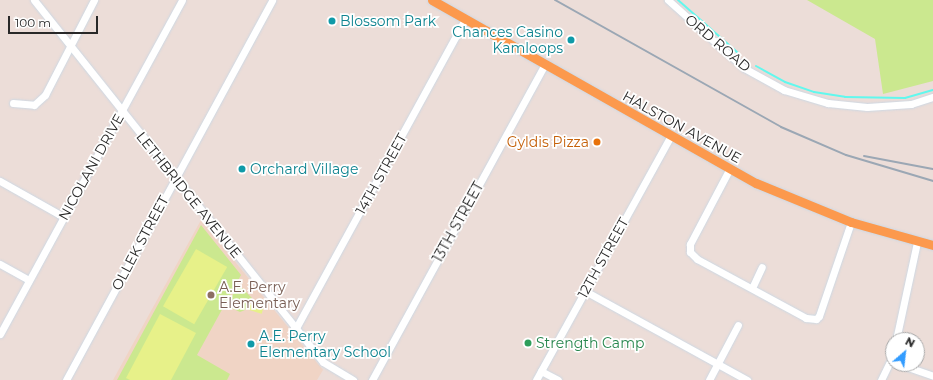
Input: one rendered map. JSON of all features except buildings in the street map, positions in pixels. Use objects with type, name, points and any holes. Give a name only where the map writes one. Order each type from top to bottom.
[{"type":"main road","name":"HALSTON AVENUE","points":[[432,0],[729,170],[780,194],[851,222],[917,242],[933,245]]},
{"type":"street","name":"LETHBRIDGE AVENUE","points":[[34,0],[323,362],[353,380]]},
{"type":"street","points":[[13,102],[34,105],[45,95],[94,0]]},
{"type":"street","name":"NICOLANI DRIVE","points":[[0,334],[182,0]]},
{"type":"street","name":"OLLEK STREET","points":[[66,380],[272,0]]},
{"type":"street","name":"ORD ROAD","points":[[668,0],[744,68],[784,90],[828,103],[867,107],[911,104],[933,97]]},
{"type":"street","name":"14TH STREET","points":[[296,328],[465,19]]},
{"type":"street","name":"13TH STREET","points":[[372,380],[545,64]]},
{"type":"street","name":"12TH STREET","points":[[536,380],[670,137]]},
{"type":"street","points":[[729,170],[690,244],[690,252],[697,259],[806,318],[816,319],[821,312],[851,222]]},
{"type":"street","points":[[0,181],[64,217]]},
{"type":"street","points":[[898,332],[917,242]]},
{"type":"street","points":[[0,264],[30,280]]},
{"type":"street","points":[[752,288],[762,267]]},
{"type":"street","points":[[585,291],[747,380]]},
{"type":"street","points":[[708,380],[738,325]]},
{"type":"street","points":[[541,371],[558,380]]},
{"type":"street","points":[[922,372],[933,376]]},
{"type":"shaded area","name":"A.E. Perry Elementary","points":[[201,220],[323,370],[317,380],[113,380]]},
{"type":"green space","points":[[807,0],[933,0],[933,81],[883,94],[875,39]]},
{"type":"green space","points":[[201,225],[241,275],[197,355],[230,374],[227,380],[117,380]]},
{"type":"green space","points":[[196,249],[227,267],[194,324],[163,306]]},
{"type":"green space","points":[[238,284],[252,298],[245,310],[240,312],[227,306]]},
{"type":"green space","points":[[250,304],[263,308],[262,314],[248,310]]},
{"type":"green space","points":[[160,314],[196,333],[171,380],[130,380],[126,378]]},
{"type":"waterway","points":[[678,0],[737,52]]},
{"type":"waterway","points":[[756,66],[785,82],[814,92],[845,97],[905,98],[933,90]]},
{"type":"railway","points":[[555,0],[781,127],[846,155],[933,181]]},
{"type":"railway","points":[[864,156],[933,169]]},
{"type":"place","name":"Blossom Park","points":[[332,21]]},
{"type":"place","name":"Chances Casino Kamloops","points":[[571,40]]},
{"type":"place","name":"Gyldis Pizza","points":[[597,142]]},
{"type":"place","name":"Orchard Village","points":[[242,169]]},
{"type":"place","name":"A.E. Perry Elementary","points":[[211,295]]},
{"type":"place","name":"Strength Camp","points":[[528,343]]},
{"type":"place","name":"A.E. Perry Elementary School","points":[[251,344]]}]
